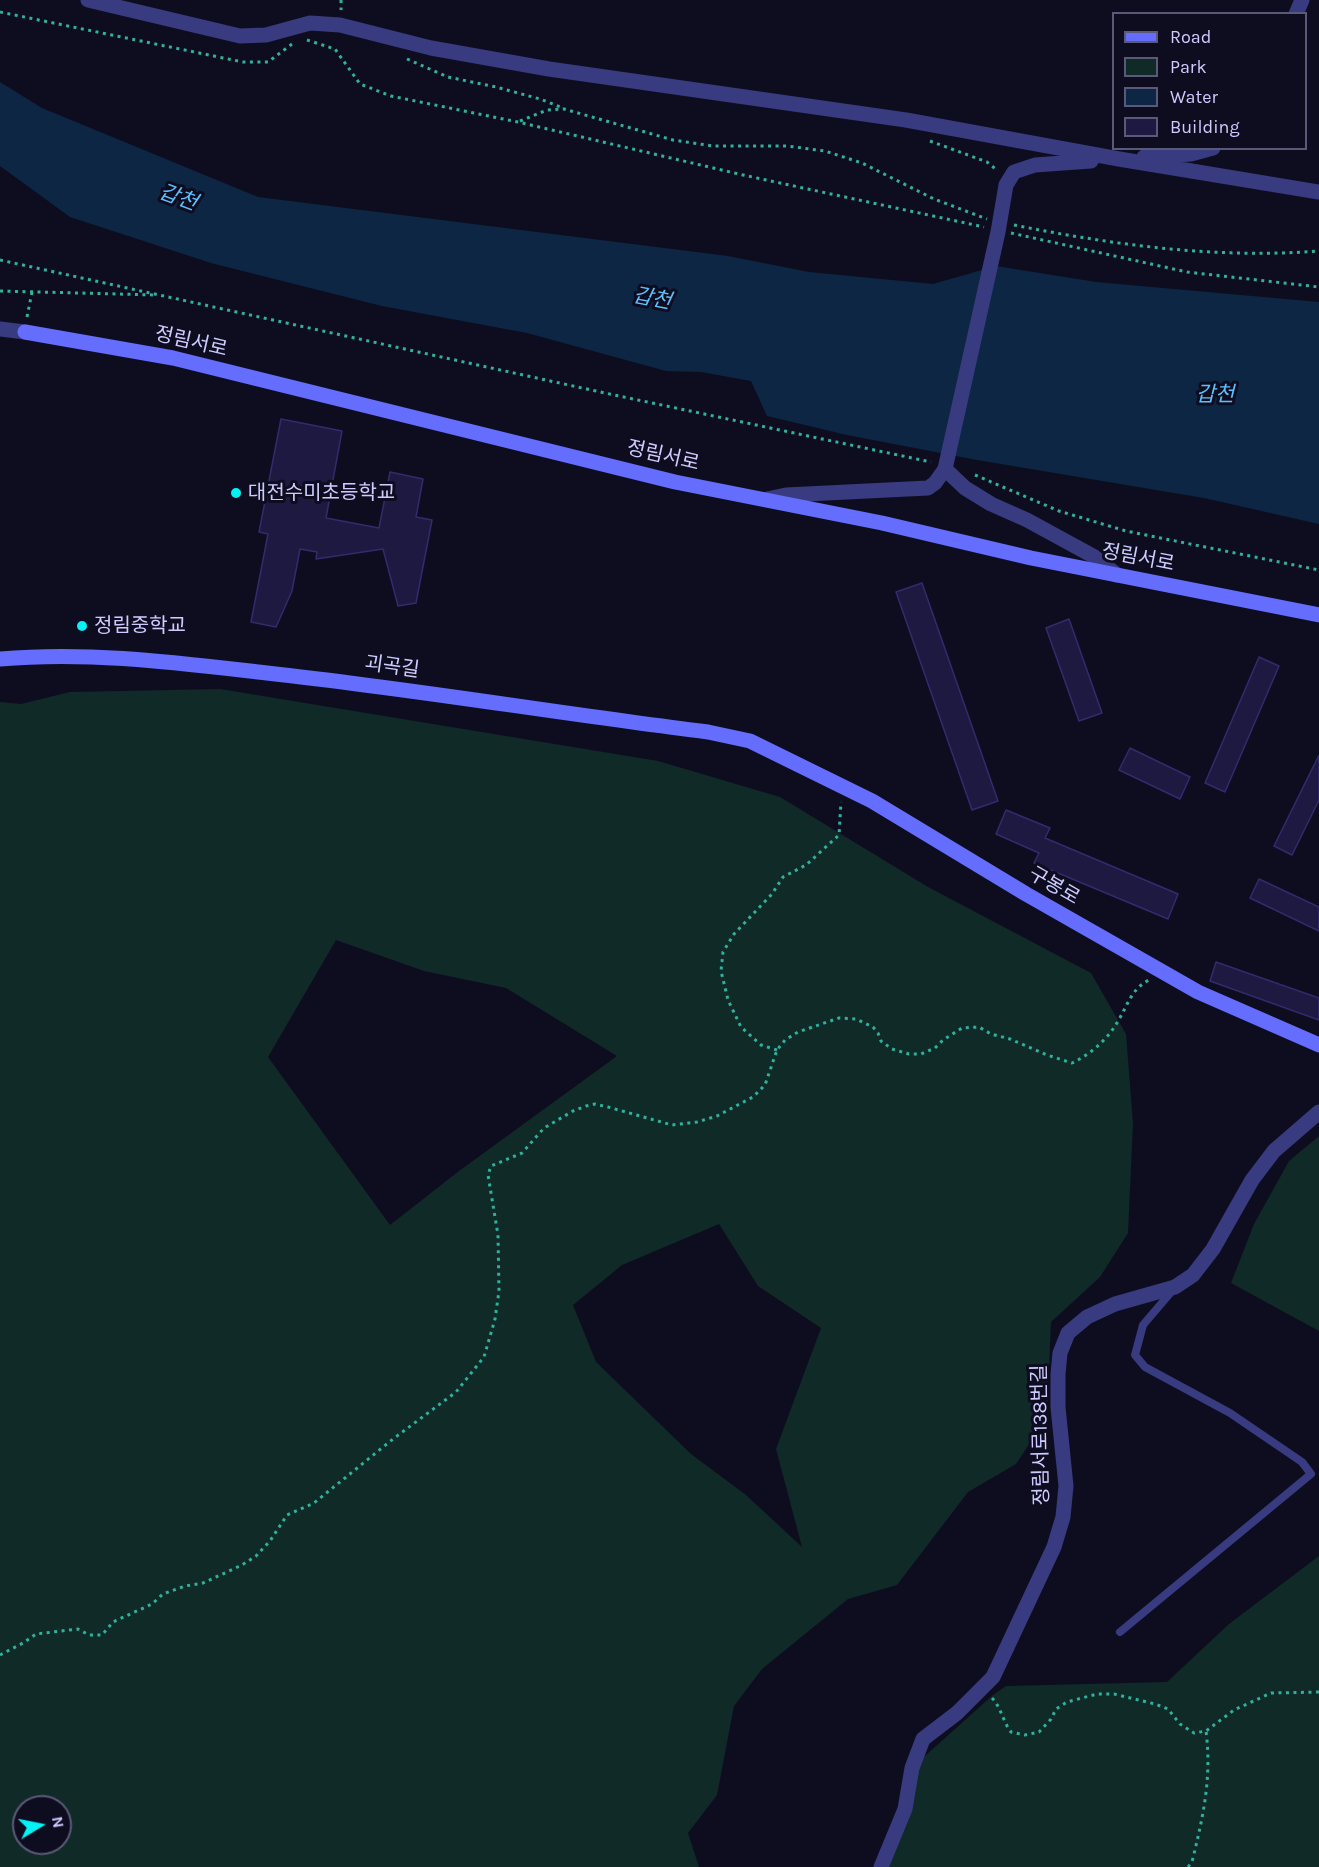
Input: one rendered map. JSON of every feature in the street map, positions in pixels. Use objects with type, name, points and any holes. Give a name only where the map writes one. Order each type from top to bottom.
[{"type":"street","points":[[88,0],[240,36],[266,35],[309,23],[340,25],[431,48],[537,67],[906,120],[1119,159],[1319,192]]},
{"type":"street","points":[[767,499],[806,494],[928,488],[935,483],[945,465],[1006,185],[1014,172],[1035,165],[1191,154],[1206,150]]},
{"type":"street","name":"정림서로","points":[[0,329],[26,325],[173,358],[675,482],[882,523],[1031,558],[1319,615]]},
{"type":"street","points":[[945,465],[965,488],[991,504],[1027,520],[1093,556],[1117,574]]},
{"type":"street","name":"괴곡길","points":[[0,659],[39,656],[146,660],[346,681],[708,732],[750,741],[773,752]]},
{"type":"street","name":"구봉로","points":[[773,752],[872,801],[1026,894],[1198,992],[1319,1045]]},
{"type":"street","name":"정림서로138번길","points":[[881,1867],[902,1818],[912,1768],[924,1739],[993,1677],[1054,1547],[1063,1517],[1066,1486],[1058,1407],[1058,1374],[1060,1353],[1068,1333],[1088,1317],[1115,1304],[1175,1287],[1193,1275],[1213,1249],[1252,1180],[1274,1151],[1319,1112]]},
{"type":"lane","points":[[1119,1632],[1311,1474],[1302,1462],[1230,1413],[1144,1367],[1135,1355],[1143,1325],[1175,1287]]},
{"type":"path","points":[[0,12],[243,62],[268,62],[292,44],[306,40],[335,49],[360,84],[374,90],[742,175],[998,228],[1187,272],[1319,287]]},
{"type":"path","points":[[399,55],[448,77],[540,99],[564,109],[673,141],[713,146],[787,146],[825,151],[862,163],[998,228],[1054,233],[1152,247],[1257,254],[1319,251]]},
{"type":"path","points":[[519,122],[547,110],[564,109]]},
{"type":"path","points":[[929,141],[987,162],[999,172],[1006,185]]},
{"type":"path","points":[[0,260],[616,396],[945,465]]},
{"type":"path","points":[[0,291],[165,296]]},
{"type":"path","points":[[26,325],[32,292]]},
{"type":"path","points":[[973,474],[1059,511],[1126,531],[1319,570]]},
{"type":"path","points":[[777,1050],[761,1045],[741,1027],[728,1000],[721,971],[723,952],[734,934],[772,894],[783,877],[806,865],[839,835],[840,785]]},
{"type":"path","points":[[0,1655],[36,1634],[78,1629],[89,1635],[102,1635],[113,1622],[152,1604],[163,1594],[184,1586],[203,1583],[242,1565],[256,1556],[270,1541],[287,1515],[314,1503],[456,1392],[484,1357],[495,1319],[499,1291],[498,1235],[488,1175],[491,1166],[522,1153],[544,1128],[586,1106],[595,1104],[672,1125],[697,1122],[717,1116],[753,1097],[765,1085],[777,1050],[785,1040],[798,1032],[839,1018],[856,1019],[873,1027],[881,1041],[892,1049],[909,1054],[921,1054],[935,1048],[962,1028],[979,1027],[991,1034],[1072,1063],[1086,1057],[1110,1033],[1138,987],[1148,981],[1168,975]]},
{"type":"path","points":[[983,1688],[996,1702],[1004,1723],[1011,1732],[1025,1735],[1039,1732],[1051,1719],[1056,1709],[1067,1702],[1097,1694],[1114,1694],[1168,1709],[1180,1724],[1194,1733],[1206,1731],[1234,1710],[1271,1693],[1319,1692]]},
{"type":"path","points":[[1188,1867],[1192,1862],[1205,1812],[1208,1785],[1206,1731]]},
{"type":"green space","points":[[220,689],[658,761],[780,797],[928,887],[1091,973],[1126,1034],[1133,1123],[1128,1233],[1100,1277],[1051,1322],[1047,1417],[1016,1464],[968,1492],[897,1585],[848,1599],[762,1669],[734,1706],[717,1795],[688,1833],[699,1867],[0,1867],[0,702],[21,704],[70,692]],"holes":[[[336,940],[424,971],[506,988],[617,1056],[459,1171],[390,1225],[268,1057]],[[719,1224],[758,1286],[821,1328],[776,1449],[802,1547],[746,1495],[691,1454],[596,1362],[573,1305],[622,1265]]]},
{"type":"green space","points":[[1319,1136],[1319,1331],[1231,1283],[1254,1224],[1289,1161]]},
{"type":"green space","points":[[1319,1556],[1319,1867],[887,1867],[916,1764],[993,1695],[1006,1686],[1167,1682],[1229,1624]]},
{"type":"water","name":"갑천","points":[[0,82],[42,108],[258,197],[728,256],[809,272],[933,284],[996,266],[1096,282],[1319,302],[1319,524],[1204,498],[977,460],[847,435],[767,416],[751,381],[701,372],[666,371],[527,333],[382,306],[211,263],[70,217],[0,166]]},
{"type":"building","points":[[281,419],[342,431],[326,518],[379,528],[390,472],[423,479],[416,517],[432,520],[416,603],[398,606],[383,549],[316,559],[317,552],[300,549],[292,591],[276,627],[251,622],[268,534],[259,532]]},
{"type":"building","points":[[922,583],[998,801],[972,810],[896,592]]},
{"type":"building","points":[[1069,619],[1102,713],[1079,721],[1046,628]]},
{"type":"building","points":[[1259,657],[1279,666],[1225,792],[1205,783]]},
{"type":"building","points":[[1130,748],[1190,777],[1180,799],[1119,770]]},
{"type":"building","points":[[1319,755],[1319,800],[1292,855],[1274,846]]},
{"type":"building","points":[[1006,810],[1050,828],[1045,838],[1178,894],[1168,919],[1034,863],[1039,853],[996,834]]},
{"type":"building","points":[[1259,879],[1319,907],[1319,931],[1250,898]]},
{"type":"building","points":[[1216,962],[1319,998],[1319,1020],[1210,981]]},
{"type":"place","name":"대전수미초등학교","points":[[236,493]]},
{"type":"place","name":"정림중학교","points":[[82,626]]}]
